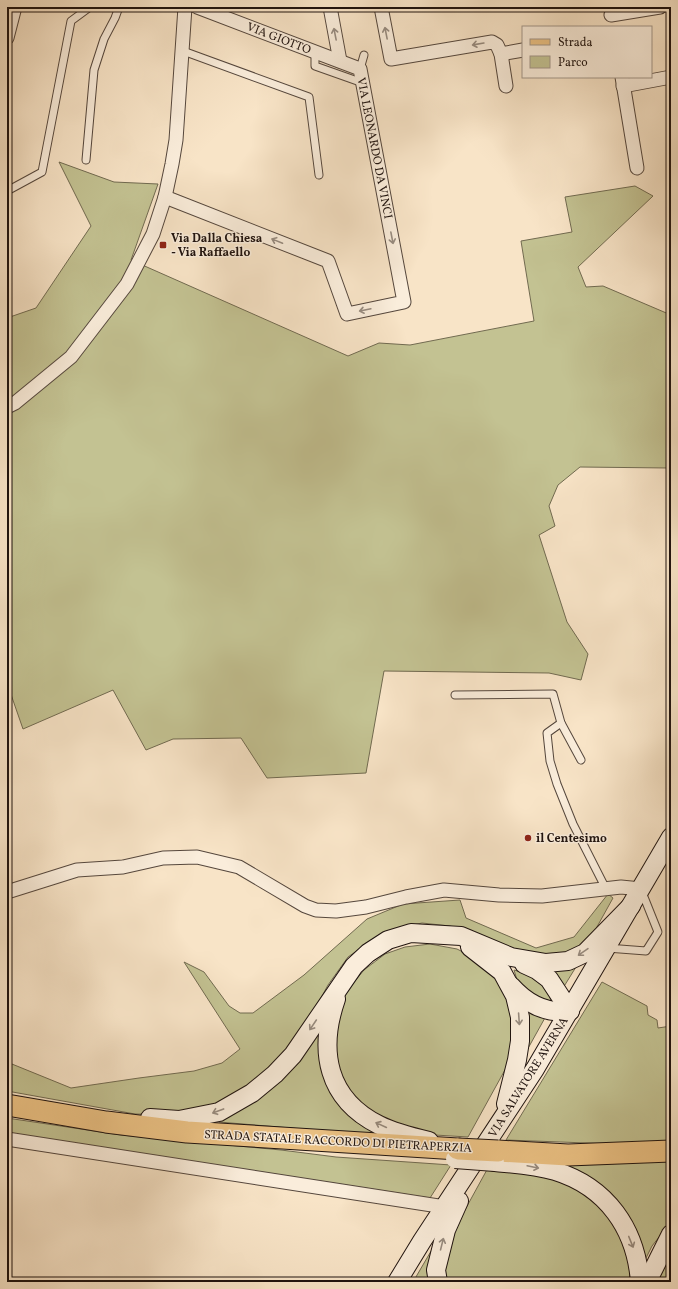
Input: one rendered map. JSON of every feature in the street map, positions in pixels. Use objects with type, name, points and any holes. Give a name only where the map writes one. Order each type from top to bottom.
[{"type":"main road","name":"VIA SALVATORE AVERNA","points":[[397,1282],[535,1069],[671,838]]},
{"type":"main road","points":[[512,957],[546,963],[568,961],[584,953],[631,906]]},
{"type":"main road","points":[[7,1097],[132,1118],[179,1120],[219,1112],[252,1093],[275,1074],[293,1055],[354,966],[368,952],[388,940],[411,933],[461,936],[512,957],[537,970],[549,979],[570,1011]]},
{"type":"main road","points":[[451,935],[475,949],[502,972],[515,996],[520,1017],[520,1041],[503,1118]]},
{"type":"main road","points":[[343,982],[329,1024],[327,1055],[334,1081],[342,1096],[355,1110],[378,1125],[457,1154]]},
{"type":"main road","points":[[508,983],[521,997],[539,1008],[549,1011],[570,1011]]},
{"type":"main road","name":"STRADA STATALE RACCORDO DI PIETRAPERZIA","points":[[7,1105],[106,1122],[187,1132],[295,1139],[457,1154],[496,1156],[568,1155],[671,1151]]},
{"type":"main road","points":[[438,1282],[436,1270],[446,1230],[478,1156]]},
{"type":"main road","points":[[496,1156],[526,1165],[555,1171],[585,1184],[609,1204],[624,1224],[633,1243],[640,1282]]},
{"type":"main road","points":[[647,1282],[671,1234]]},
{"type":"street","points":[[7,38],[14,7]]},
{"type":"street","points":[[7,407],[15,403],[71,357],[127,284],[153,234],[165,197],[176,140],[185,7]]},
{"type":"street","name":"VIA GIOTTO","points":[[197,7],[340,61]]},
{"type":"street","points":[[330,7],[340,61]]},
{"type":"street","points":[[381,7],[391,59],[492,42],[498,46],[501,54],[506,86]]},
{"type":"street","points":[[611,16],[660,7]]},
{"type":"street","points":[[501,54],[522,50]]},
{"type":"street","name":"VIA LEONARDO DA VINCI","points":[[165,197],[328,261],[346,314],[404,302],[360,69],[340,61]]},
{"type":"street","points":[[638,168],[623,82],[671,77]]},
{"type":"street","points":[[7,892],[77,870],[123,867],[163,858],[197,857],[238,867],[305,906],[316,910],[336,911],[366,907],[406,897],[444,890],[499,895],[542,896],[606,888],[621,887],[640,889]]},
{"type":"street","points":[[7,1139],[445,1207]]},
{"type":"lane","points":[[7,191],[42,172],[71,20],[90,7]]},
{"type":"lane","points":[[86,160],[94,70],[104,39],[119,7]]},
{"type":"lane","points":[[183,51],[309,97],[319,175]]},
{"type":"lane","points":[[315,52],[315,66],[363,83]]},
{"type":"lane","points":[[360,69],[364,55]]},
{"type":"lane","points":[[455,695],[553,694],[561,723],[580,760]]},
{"type":"lane","points":[[561,723],[547,733],[550,761],[557,784],[573,824],[606,888]]},
{"type":"lane","points":[[606,948],[646,951],[658,932],[640,889]]},
{"type":"green space","points":[[59,162],[114,182],[158,184],[131,260],[348,356],[379,343],[410,345],[534,321],[521,241],[572,232],[565,197],[635,186],[653,196],[578,267],[586,287],[603,286],[671,315],[671,483],[668,468],[580,467],[558,485],[549,506],[555,526],[539,535],[567,622],[588,654],[581,680],[549,673],[384,671],[366,773],[267,778],[241,738],[173,739],[146,750],[113,690],[23,729],[7,683],[7,318],[36,308],[91,226]]},
{"type":"green space","points":[[608,894],[613,898],[593,934],[568,955],[542,958],[514,951],[477,934],[450,926],[422,923],[399,928],[372,940],[348,957],[328,985],[303,1031],[286,1055],[235,1096],[205,1108],[177,1115],[135,1114],[7,1091],[7,1062],[71,1088],[194,1071],[222,1063],[240,1049],[184,962],[204,972],[229,1006],[240,1013],[253,1013],[304,975],[367,919],[403,904],[460,900],[466,918],[536,948],[574,937]]},
{"type":"green space","points":[[430,944],[457,949],[479,960],[494,974],[508,995],[515,1032],[506,1068],[468,1137],[435,1135],[408,1130],[358,1105],[335,1072],[335,1019],[346,992],[364,970],[385,954],[405,947]]},
{"type":"green space","points":[[576,967],[563,988],[547,971]]},
{"type":"green space","points":[[514,970],[531,975],[548,991],[551,1001],[547,1002],[538,1000],[518,983]]},
{"type":"green space","points":[[602,982],[647,1006],[648,1015],[657,1020],[658,1028],[671,1026],[671,1142],[642,1145],[506,1140]]},
{"type":"green space","points":[[524,1006],[546,1016],[526,1052]]},
{"type":"green space","points":[[321,1025],[321,1053],[373,1130],[374,1135],[219,1122],[219,1120]]},
{"type":"green space","points":[[7,1118],[121,1135],[281,1150],[336,1157],[451,1165],[430,1198],[7,1133]]},
{"type":"green space","points":[[671,1158],[671,1222],[652,1246],[645,1260],[634,1237],[564,1166],[571,1163]]},
{"type":"green space","points":[[489,1166],[552,1176],[595,1200],[621,1233],[629,1261],[630,1282],[440,1282],[443,1250]]},
{"type":"green space","points":[[671,1243],[671,1282],[651,1282]]},
{"type":"green space","points":[[434,1246],[430,1282],[413,1282]]},
{"type":"place","name":"Via Dalla Chiesa - Via Raffaello","points":[[163,245]]},
{"type":"place","name":"il Centesimo","points":[[528,838]]}]
